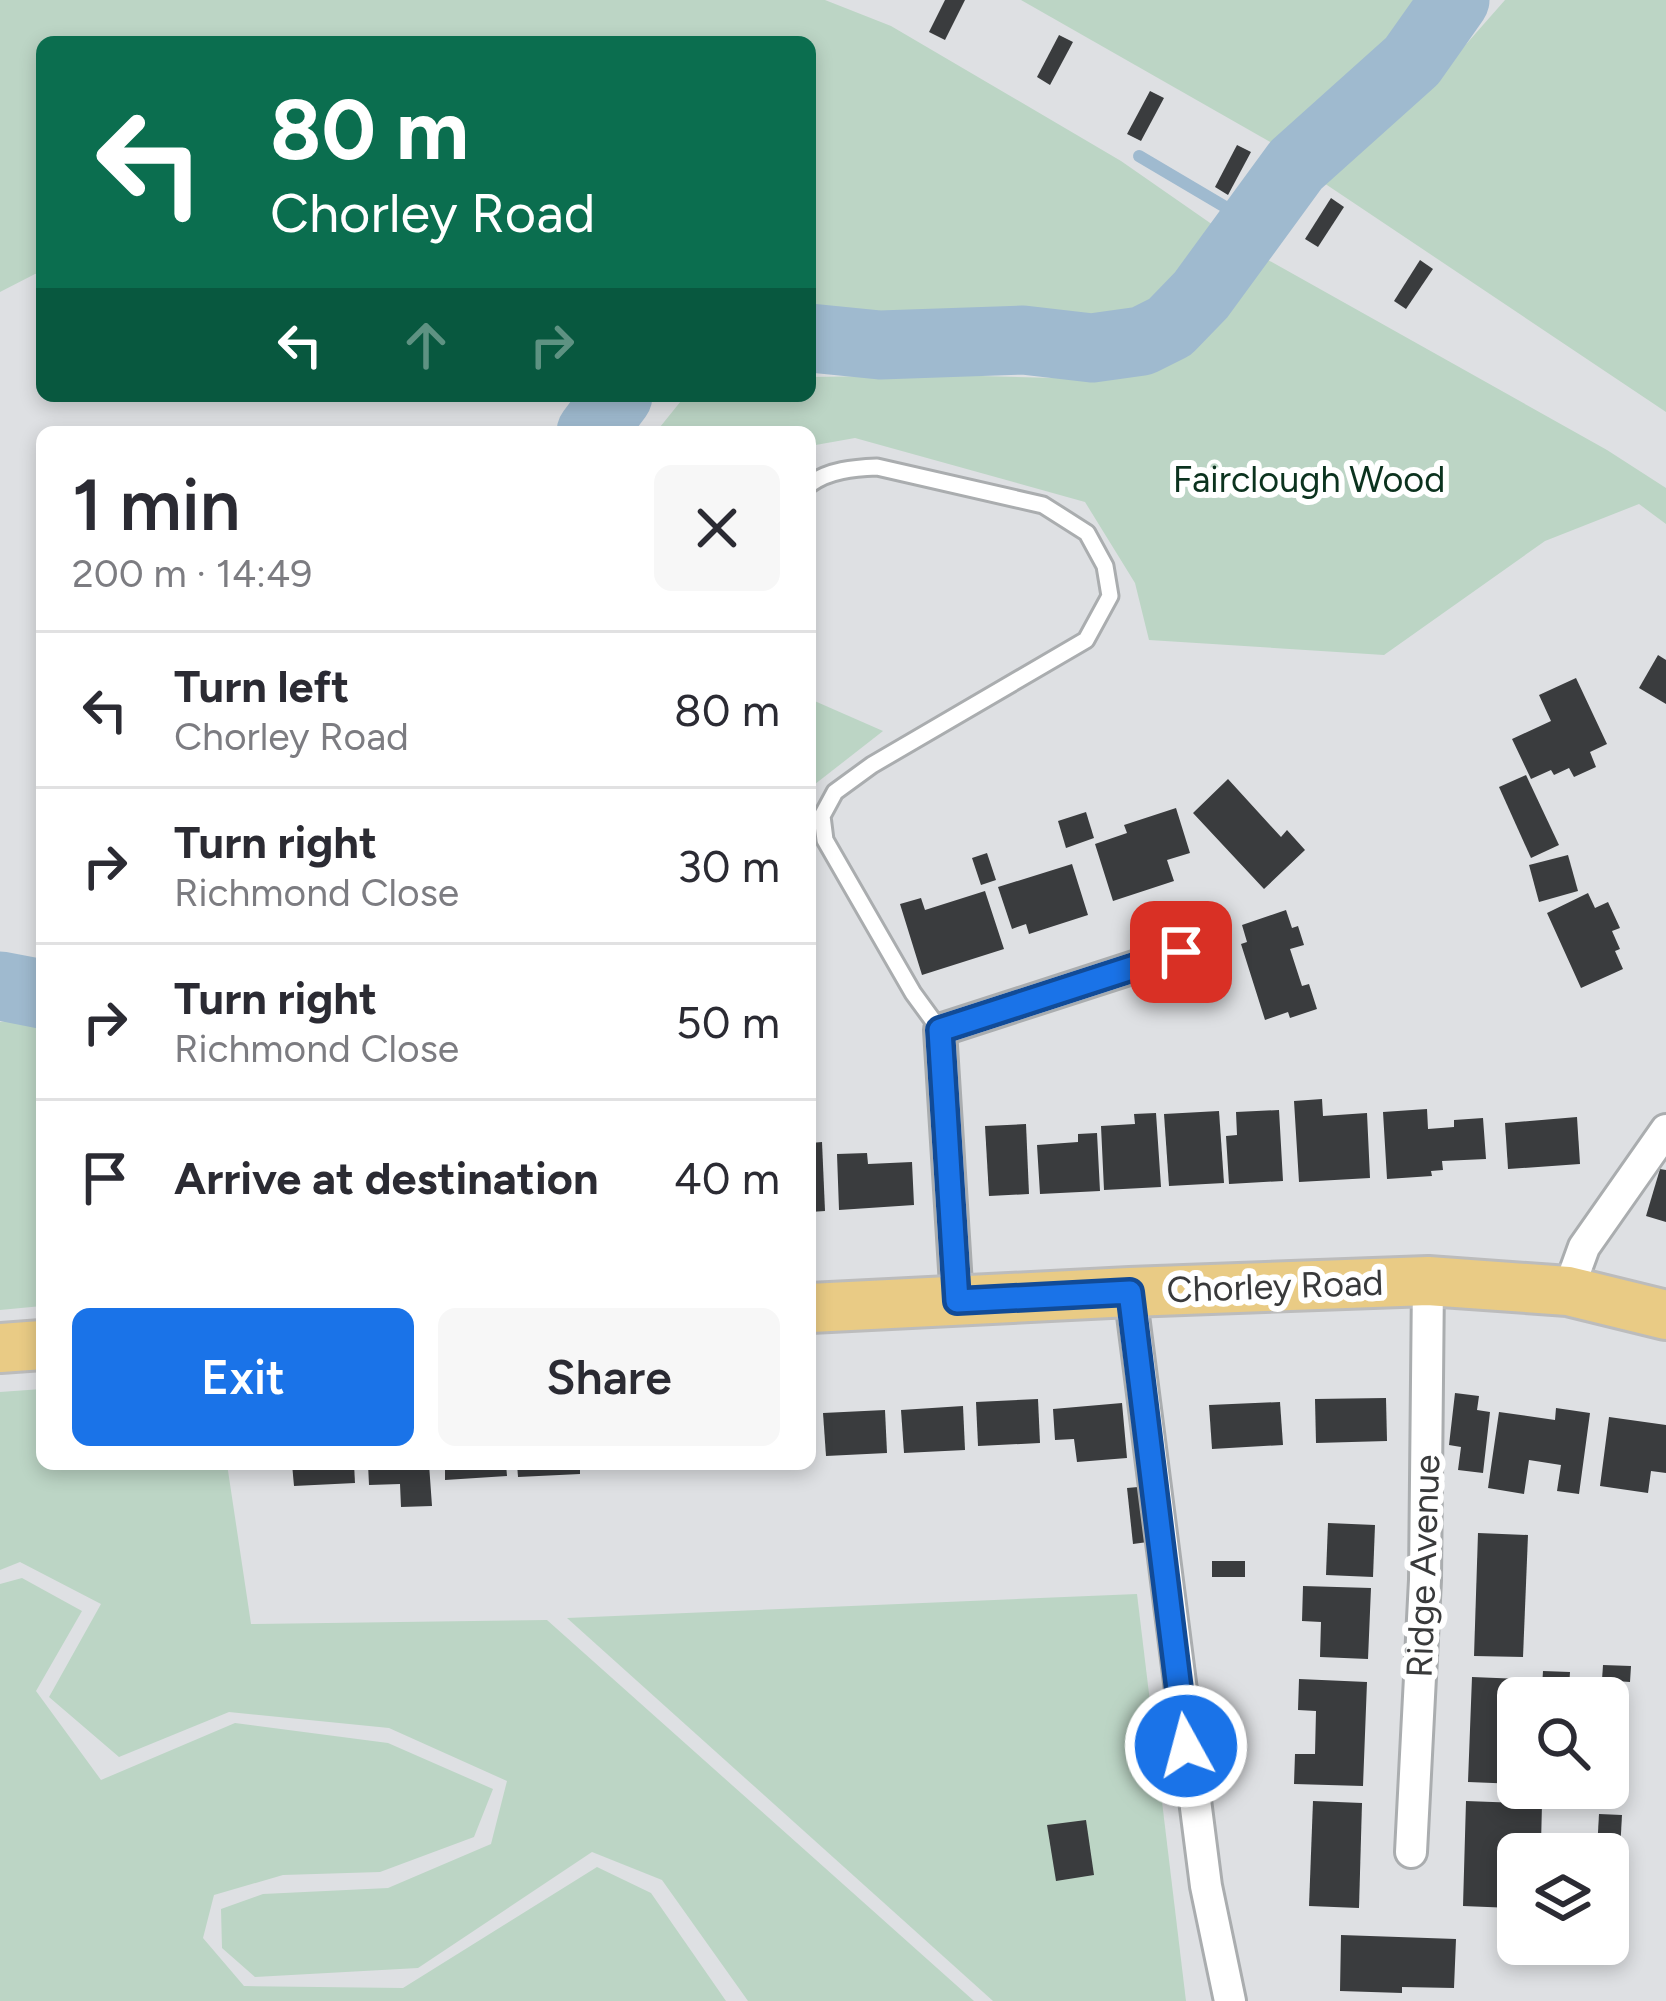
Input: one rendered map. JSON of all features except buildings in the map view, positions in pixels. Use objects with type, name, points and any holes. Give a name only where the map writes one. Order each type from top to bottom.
[{"type":"main road","name":"Chorley Road","points":[[816,1308],[1428,1281],[1568,1292],[1666,1316]]},
{"type":"main road","points":[[0,1348],[36,1346]]},
{"type":"street","points":[[957,1301],[940,1030],[1181,952]]},
{"type":"street","points":[[1568,1292],[1583,1247],[1666,1130]]},
{"type":"street","name":"Ridge Avenue","points":[[1411,1852],[1425,1580],[1428,1281]]},
{"type":"street","points":[[1130,1292],[1205,1886],[1230,2001]]},
{"type":"lane","points":[[816,479],[849,468],[877,467],[1043,505],[1087,532],[1105,566],[1110,596],[1086,640],[872,765],[835,792],[822,816],[825,840],[913,993],[940,1030]]},
{"type":"green space","points":[[0,0],[825,0],[891,26],[1121,161],[1226,234],[1166,299],[1097,324],[885,332],[816,326],[816,36],[36,36],[36,274],[0,292]]},
{"type":"green space","points":[[1021,0],[1422,0],[1399,31],[1281,148]]},
{"type":"green space","points":[[1505,0],[1666,0],[1666,412],[1318,179],[1417,100]]},
{"type":"green space","name":"Fairclough Wood","points":[[1268,260],[1607,450],[1666,488],[1666,524],[1639,504],[1545,541],[1384,655],[1149,640],[1135,583],[1085,502],[855,438],[816,445],[816,426],[661,426],[680,402],[816,402],[816,377],[1057,378],[1135,370],[1193,346]]},
{"type":"green space","points":[[816,702],[883,731],[816,783]]},
{"type":"green space","points":[[36,1018],[36,1307],[0,1310],[0,1022]]},
{"type":"green space","points":[[36,1389],[36,1470],[228,1470],[251,1624],[547,1620],[974,2001],[748,2001],[662,1880],[592,1852],[418,1968],[255,1977],[222,1948],[221,1909],[263,1894],[388,1888],[491,1844],[507,1781],[389,1728],[229,1712],[119,1757],[49,1697],[101,1604],[20,1562],[0,1570],[0,1392]]},
{"type":"green space","points":[[22,1578],[82,1611],[36,1691],[101,1780],[235,1723],[388,1743],[493,1789],[474,1837],[380,1872],[283,1875],[214,1895],[203,1938],[244,1986],[403,1988],[597,1867],[651,1893],[726,2001],[0,2001],[0,1584]]},
{"type":"green space","points":[[1137,1594],[1186,2001],[993,2001],[567,1618]]},
{"type":"waterway","points":[[816,339],[880,345],[1023,340],[1092,348],[1142,341],[1170,327],[1201,295],[1296,165],[1412,61],[1455,0]]},
{"type":"waterway","points":[[1139,156],[1227,208],[1248,231]]},
{"type":"waterway","points":[[596,426],[614,402]]},
{"type":"waterway","points":[[0,986],[36,993]]},
{"type":"route","points":[[1181,952],[940,1030],[957,1301],[1130,1292],[1186,1746]]}]
